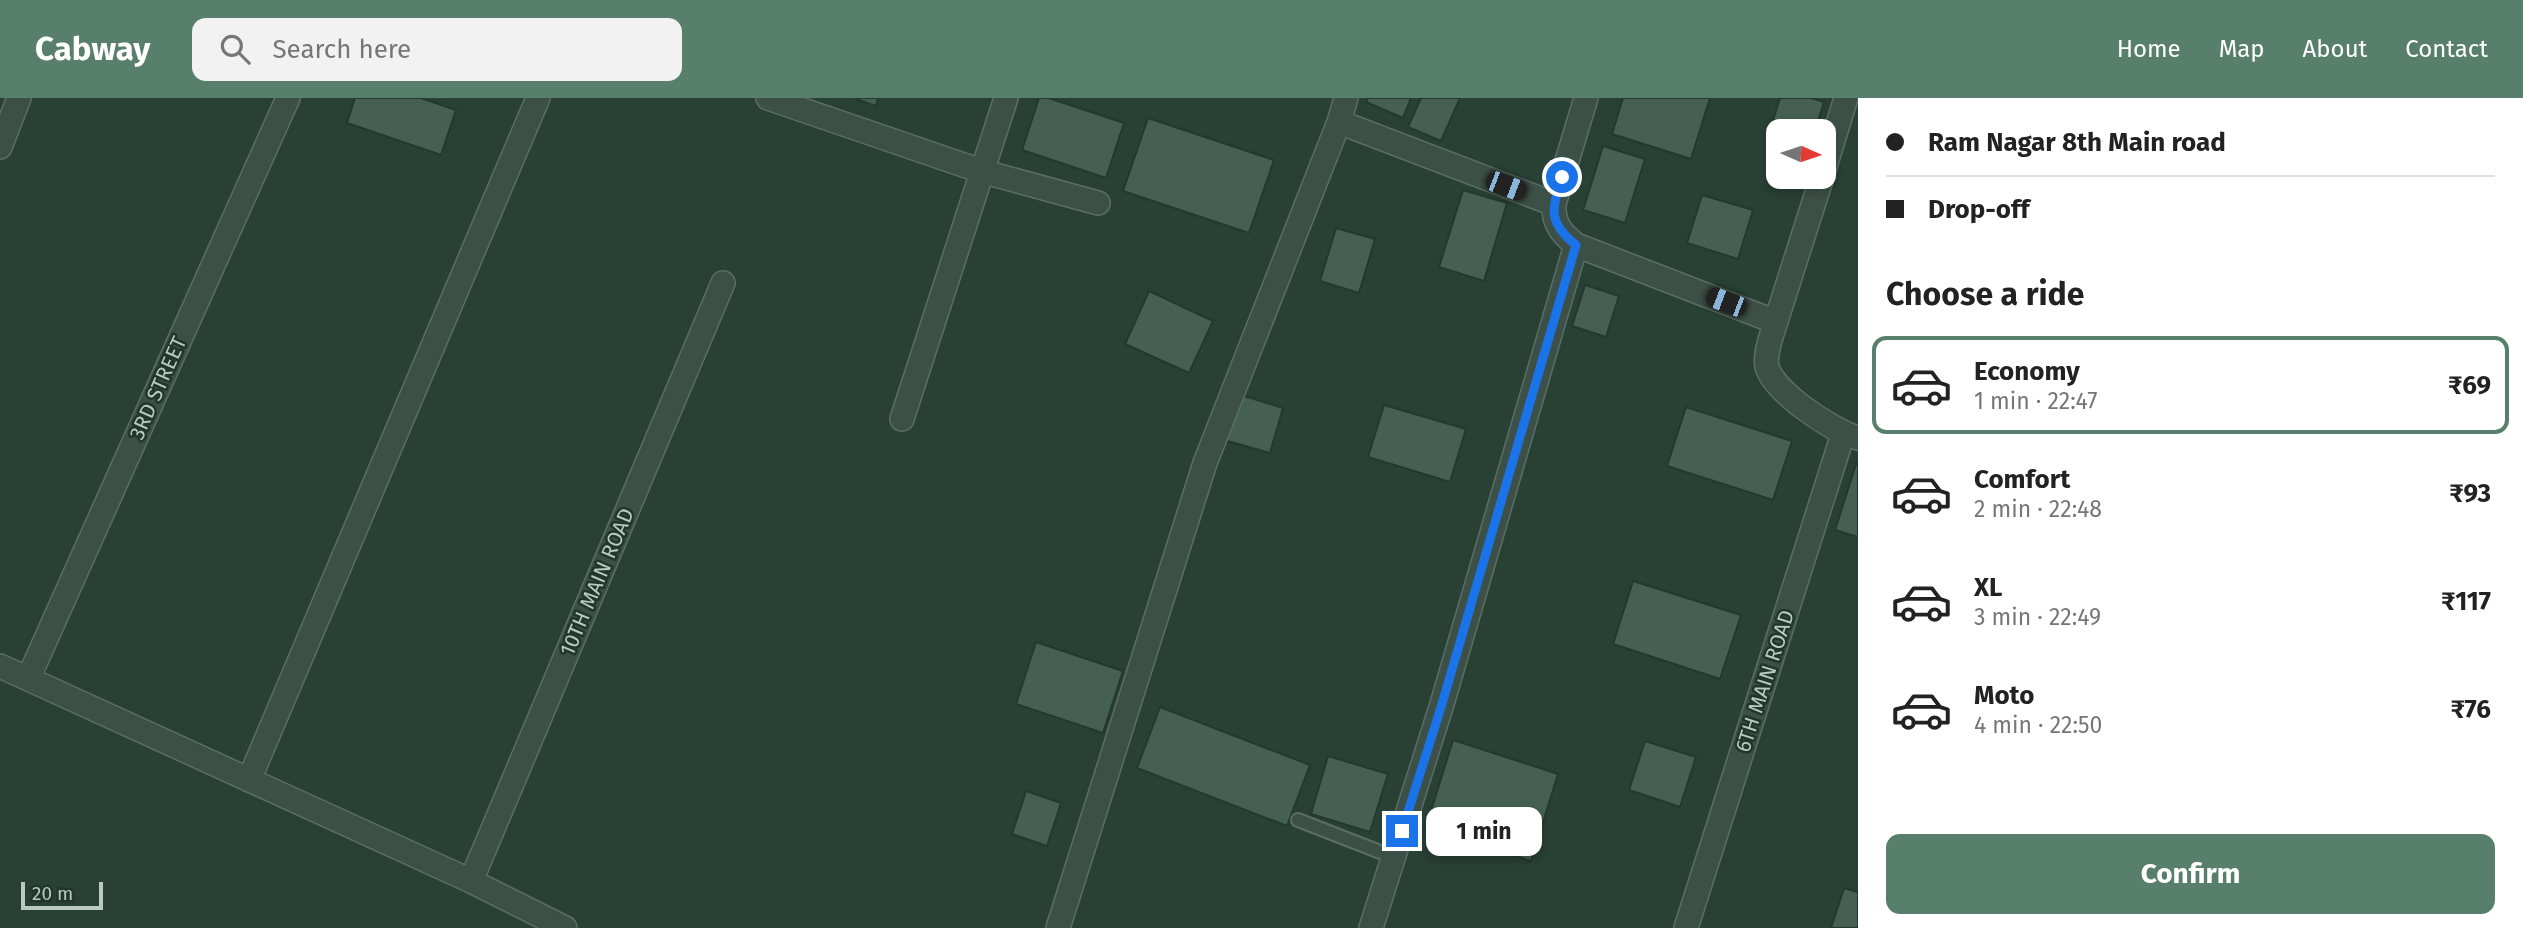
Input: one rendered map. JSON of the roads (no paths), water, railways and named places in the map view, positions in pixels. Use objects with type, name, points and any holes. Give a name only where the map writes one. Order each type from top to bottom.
[{"type":"street","points":[[0,147],[19,98]]},
{"type":"street","name":"3RD STREET","points":[[28,679],[288,98]]},
{"type":"street","points":[[248,780],[538,98]]},
{"type":"street","points":[[768,98],[981,171],[1098,203]]},
{"type":"street","points":[[902,419],[1006,98]]},
{"type":"street","points":[[1058,928],[1205,463],[1339,122],[1346,98]]},
{"type":"street","points":[[1586,98],[1554,204],[1555,222],[1563,235],[1576,245],[1776,322]]},
{"type":"street","points":[[1836,131],[1846,98]]},
{"type":"street","points":[[1339,122],[1554,204]]},
{"type":"street","points":[[1818,189],[1766,356],[1771,375],[1784,391],[1851,436]]},
{"type":"street","points":[[1371,928],[1442,704],[1576,245]]},
{"type":"street","name":"10TH MAIN ROAD","points":[[471,881],[723,283]]},
{"type":"street","name":"6TH MAIN ROAD","points":[[1686,928],[1851,436]]},
{"type":"street","points":[[0,666],[471,881],[565,928]]},
{"type":"lane","points":[[1298,820],[1393,857]]}]
